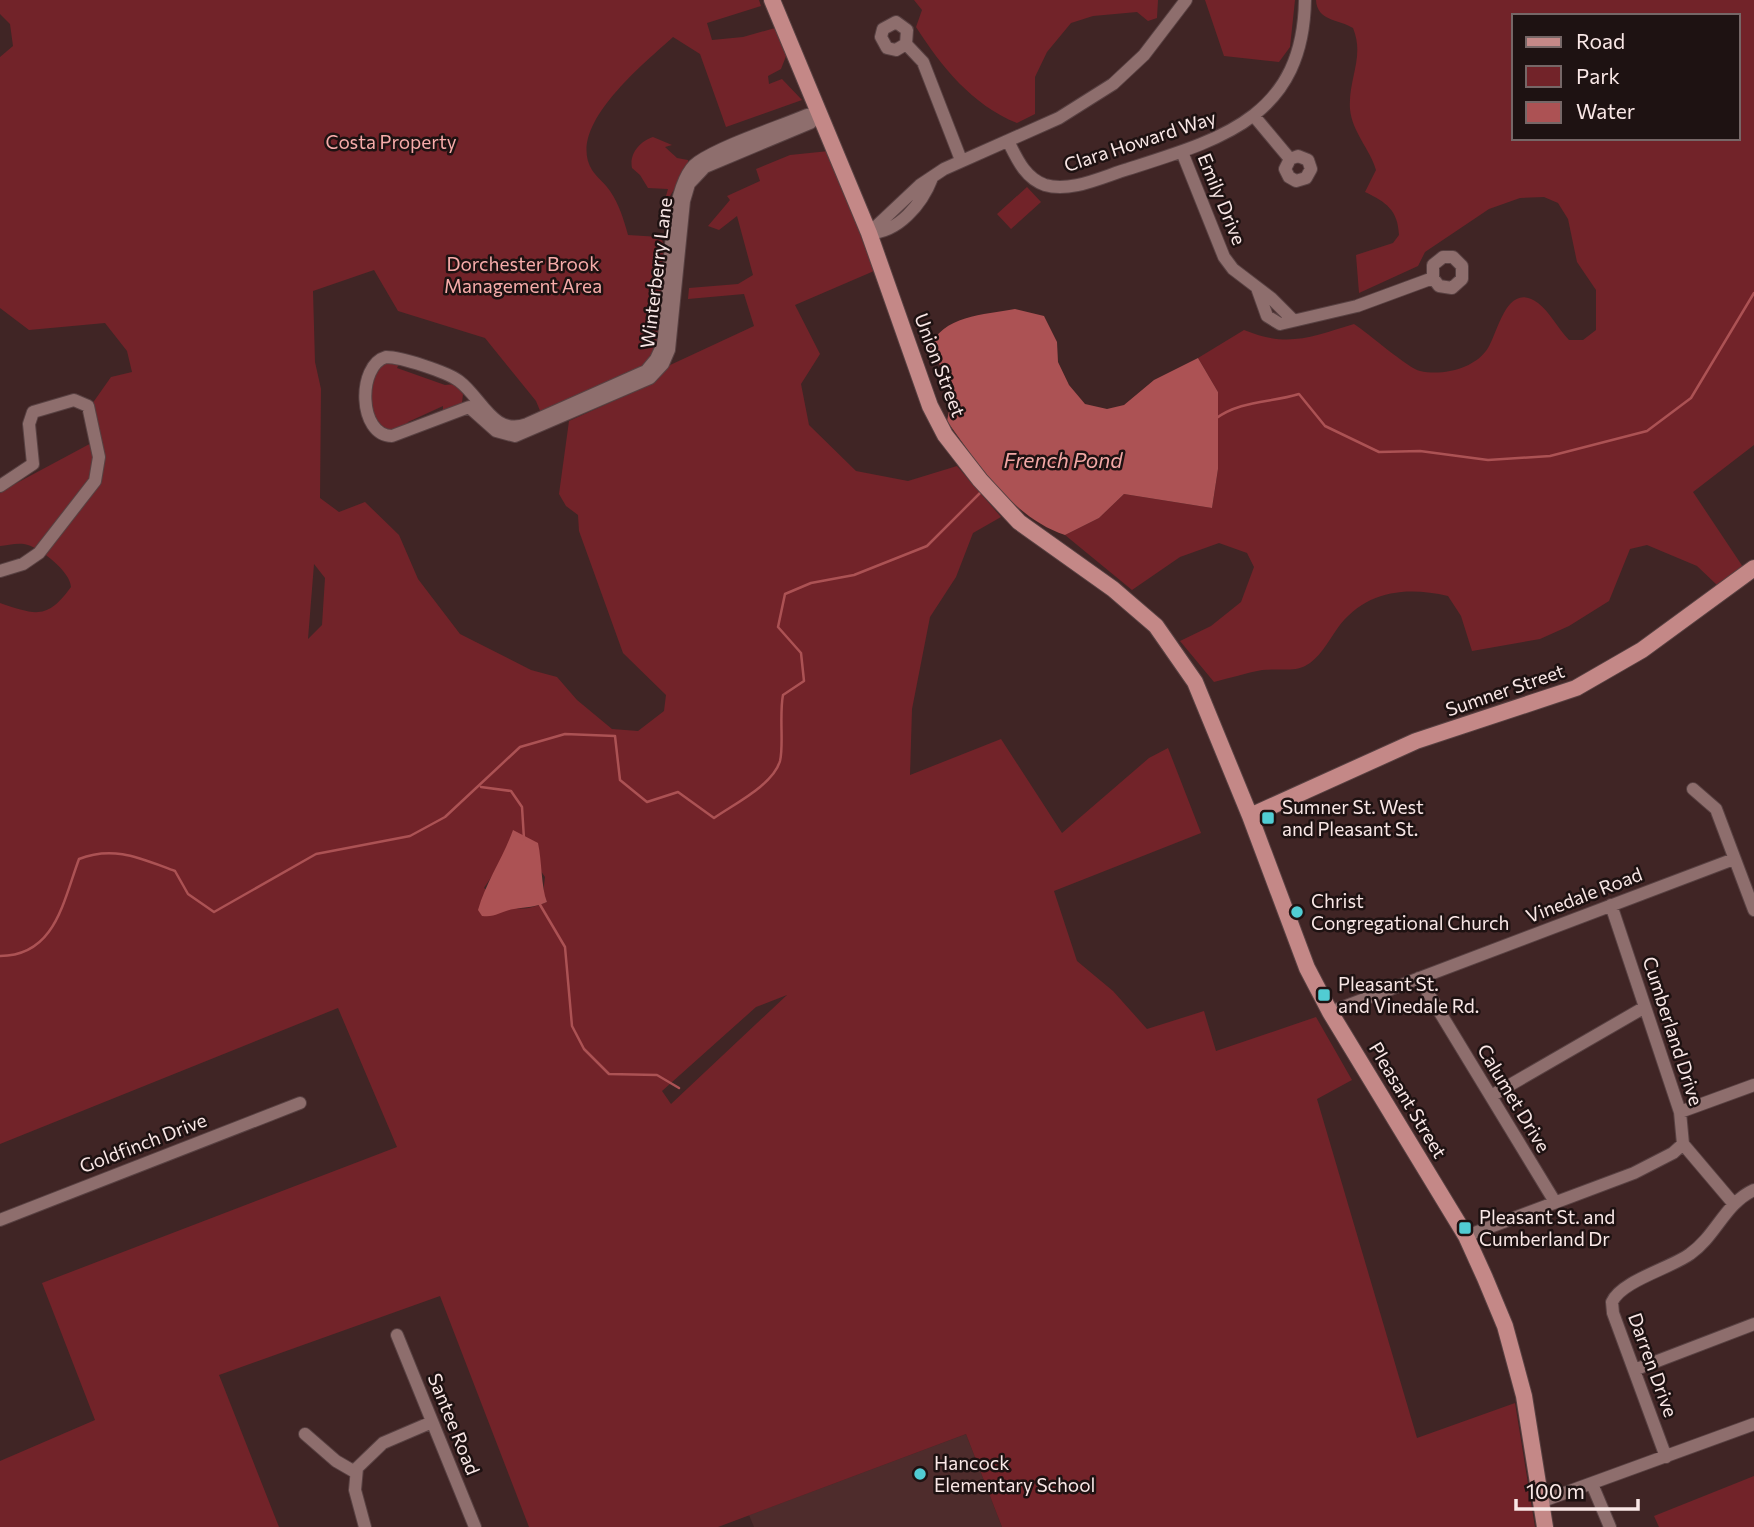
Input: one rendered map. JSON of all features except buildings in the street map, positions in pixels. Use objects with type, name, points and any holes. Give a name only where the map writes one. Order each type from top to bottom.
[{"type":"main road","name":"Union Street","points":[[772,0],[869,233],[930,406],[957,452],[1019,522],[1113,589],[1156,626],[1185,664]]},
{"type":"main road","name":"Sumner Street","points":[[1250,817],[1416,741],[1576,688],[1642,650],[1754,568]]},
{"type":"main road","name":"Pleasant Street","points":[[1185,664],[1250,817],[1295,940],[1330,1012],[1466,1236],[1505,1326],[1524,1396],[1545,1527]]},
{"type":"street","points":[[869,233],[884,233],[903,220],[927,191],[932,178],[961,160],[1059,118],[1113,84],[1144,55],[1186,0]]},
{"type":"street","name":"Clara Howard Way","points":[[1008,141],[1027,174],[1046,185],[1057,187],[1090,181],[1182,152],[1228,134],[1254,116],[1276,92],[1298,53],[1305,0]]},
{"type":"street","points":[[906,44],[923,62],[961,160]]},
{"type":"street","name":"Winterberry Lane","points":[[673,279],[661,349],[653,363],[641,373],[515,428],[499,424],[456,379],[393,357],[377,361],[368,378],[369,418],[383,436],[398,435],[467,407],[475,410],[496,431],[515,436],[645,381],[660,368],[668,350],[682,181],[699,166],[810,123],[821,114]]},
{"type":"street","points":[[1254,116],[1290,159]]},
{"type":"street","name":"Emily Drive","points":[[1182,152],[1224,257],[1233,269],[1293,320],[1357,306],[1433,278]]},
{"type":"street","points":[[467,407],[470,392]]},
{"type":"street","points":[[0,486],[33,464],[29,424],[33,412],[74,400],[88,406],[99,457],[95,481],[39,553],[23,564],[0,571]]},
{"type":"street","points":[[1693,789],[1716,809],[1754,910]]},
{"type":"street","name":"Vinedale Road","points":[[1330,1012],[1734,859]]},
{"type":"street","name":"Cumberland Drive","points":[[1611,905],[1680,1112],[1683,1144]]},
{"type":"street","name":"Calumet Drive","points":[[1419,978],[1555,1202]]},
{"type":"street","points":[[1491,1096],[1645,1007]]},
{"type":"street","points":[[1680,1112],[1754,1085]]},
{"type":"street","name":"Goldfinch Drive","points":[[0,1220],[300,1103]]},
{"type":"street","points":[[1466,1236],[1634,1173],[1673,1153],[1683,1144],[1733,1203]]},
{"type":"street","name":"Darren Drive","points":[[1666,1457],[1613,1313],[1614,1298],[1623,1288],[1693,1252],[1716,1229],[1733,1203],[1754,1190]]},
{"type":"street","points":[[1634,1370],[1754,1324]]},
{"type":"street","name":"Santee Road","points":[[397,1335],[475,1527]]},
{"type":"street","points":[[365,1527],[355,1490],[355,1472],[365,1457],[383,1443],[432,1422]]},
{"type":"street","points":[[1540,1502],[1754,1424]]},
{"type":"street","points":[[305,1434],[336,1461],[355,1472]]},
{"type":"street","points":[[1592,1484],[1610,1527]]},
{"type":"shaded area","name":"Hancock Elementary School","points":[[966,1434],[1002,1527],[754,1527],[749,1515]]},
{"type":"green space","points":[[0,0],[759,0],[761,6],[707,23],[712,40],[743,37],[782,26],[790,46],[781,69],[768,76],[769,84],[782,79],[802,100],[726,127],[700,54],[673,37],[612,97],[598,115],[589,134],[587,153],[592,170],[613,196],[628,235],[660,237],[667,250],[656,346],[644,369],[541,413],[536,401],[485,338],[398,311],[374,270],[313,291],[315,362],[321,389],[320,498],[339,512],[365,502],[399,535],[418,579],[460,634],[531,670],[557,677],[577,700],[612,729],[638,731],[664,711],[666,695],[623,653],[579,531],[578,515],[566,506],[559,494],[569,421],[647,386],[668,366],[754,326],[744,294],[688,299],[689,288],[738,284],[753,275],[737,216],[719,230],[708,226],[730,200],[727,196],[760,181],[756,169],[790,155],[829,151],[874,271],[795,305],[820,354],[801,384],[809,425],[856,471],[908,481],[957,466],[1001,517],[973,533],[956,577],[930,617],[912,709],[910,775],[1001,739],[1062,833],[1149,758],[1168,748],[1201,833],[1054,891],[1077,961],[1113,991],[1147,1029],[1204,1011],[1216,1051],[1316,1017],[1352,1080],[1317,1099],[1417,1438],[1515,1403],[1535,1527],[1002,1527],[966,1434],[718,1527],[529,1527],[440,1296],[219,1375],[279,1527],[0,1527],[0,1461],[95,1420],[42,1283],[397,1147],[338,1008],[0,1144],[0,603],[40,612],[55,605],[71,587],[61,568],[40,551],[25,544],[0,546],[0,492],[97,440],[92,404],[111,377],[132,372],[127,351],[105,323],[29,330],[0,308],[0,57],[13,46],[10,24],[0,14]],"holes":[[[314,564],[325,578],[322,625],[308,639]],[[513,831],[545,877],[543,893],[547,902],[520,909],[507,905],[484,888],[502,861]],[[787,995],[671,1104],[662,1091],[756,1007]]]},
{"type":"green space","points":[[914,0],[1158,0],[1157,18],[1148,21],[1137,12],[1093,16],[1071,23],[1047,52],[1035,77],[1035,114],[1017,123],[986,106],[947,70],[916,27],[922,10]]},
{"type":"green space","points":[[1205,0],[1295,0],[1290,47],[1279,62],[1224,56]]},
{"type":"green space","points":[[1316,0],[1754,0],[1754,445],[1693,492],[1743,567],[1717,585],[1697,566],[1647,545],[1630,549],[1609,601],[1569,626],[1540,639],[1472,651],[1461,616],[1448,596],[1416,592],[1386,594],[1360,606],[1348,616],[1319,655],[1305,666],[1262,670],[1214,682],[1180,641],[1211,626],[1241,602],[1254,567],[1247,553],[1219,543],[1180,557],[1132,590],[1065,535],[1099,518],[1124,494],[1212,508],[1218,469],[1218,392],[1198,358],[1244,330],[1274,338],[1299,339],[1354,324],[1415,369],[1438,372],[1467,366],[1482,355],[1505,311],[1519,298],[1538,303],[1569,340],[1583,340],[1596,330],[1596,290],[1577,262],[1568,219],[1558,203],[1544,197],[1520,198],[1489,209],[1425,252],[1418,266],[1359,293],[1356,255],[1393,243],[1399,235],[1398,226],[1390,208],[1365,192],[1376,170],[1351,117],[1350,98],[1357,58],[1353,28],[1320,12]]},
{"type":"green space","points":[[653,137],[672,145],[665,147],[677,158],[688,160],[688,167],[670,196],[666,196],[668,189],[648,188],[632,168],[636,149]]},
{"type":"green space","points":[[1027,187],[1041,202],[1011,229],[997,214]]},
{"type":"green space","points":[[381,362],[399,364],[397,368],[445,385],[456,384],[463,394],[462,403],[443,412],[443,406],[408,422],[404,430],[394,434],[372,421],[370,386]]},
{"type":"green space","points":[[1754,1476],[1754,1527],[1659,1527],[1654,1516]]},
{"type":"water","name":"French Pond","points":[[1015,309],[1044,316],[1057,342],[1058,362],[1069,385],[1085,404],[1107,409],[1124,405],[1154,380],[1198,358],[1218,392],[1218,469],[1212,508],[1124,494],[1099,518],[1065,535],[1046,527],[1013,503],[984,471],[947,421],[954,386],[929,349],[935,338],[954,323],[978,315]]},
{"type":"water","points":[[513,830],[538,843],[547,902],[482,916],[478,910],[481,900]]},
{"type":"waterway","points":[[1215,419],[1245,405],[1299,394],[1325,426],[1379,452],[1420,451],[1488,460],[1550,456],[1647,431],[1691,398],[1754,293]]},
{"type":"waterway","points":[[0,956],[19,954],[45,937],[61,909],[79,859],[116,853],[175,871],[188,894],[214,912],[316,854],[410,836],[445,817],[520,747],[565,734],[615,736],[620,780],[647,802],[678,792],[714,818],[761,786],[770,778],[780,761],[783,695],[804,681],[801,653],[778,627],[785,594],[811,583],[854,575],[927,546],[981,492]]},
{"type":"waterway","points":[[481,787],[511,791],[522,807],[524,839]]},
{"type":"waterway","points":[[539,903],[565,947],[572,1026],[584,1049],[609,1074],[657,1075],[679,1088]]},
{"type":"place","name":"Sumner St. West and Pleasant St.","points":[[1268,818]]},
{"type":"place","name":"Christ Congregational Church","points":[[1297,912]]},
{"type":"place","name":"Pleasant St. and Vinedale Rd.","points":[[1324,995]]},
{"type":"place","name":"Pleasant St. and Cumberland Dr","points":[[1465,1228]]},
{"type":"place","name":"Hancock Elementary School","points":[[920,1474]]},
{"type":"park label","name":"Costa Property","points":[[391,142]]},
{"type":"park label","name":"Dorchester Brook Management Area","points":[[523,275]]}]
